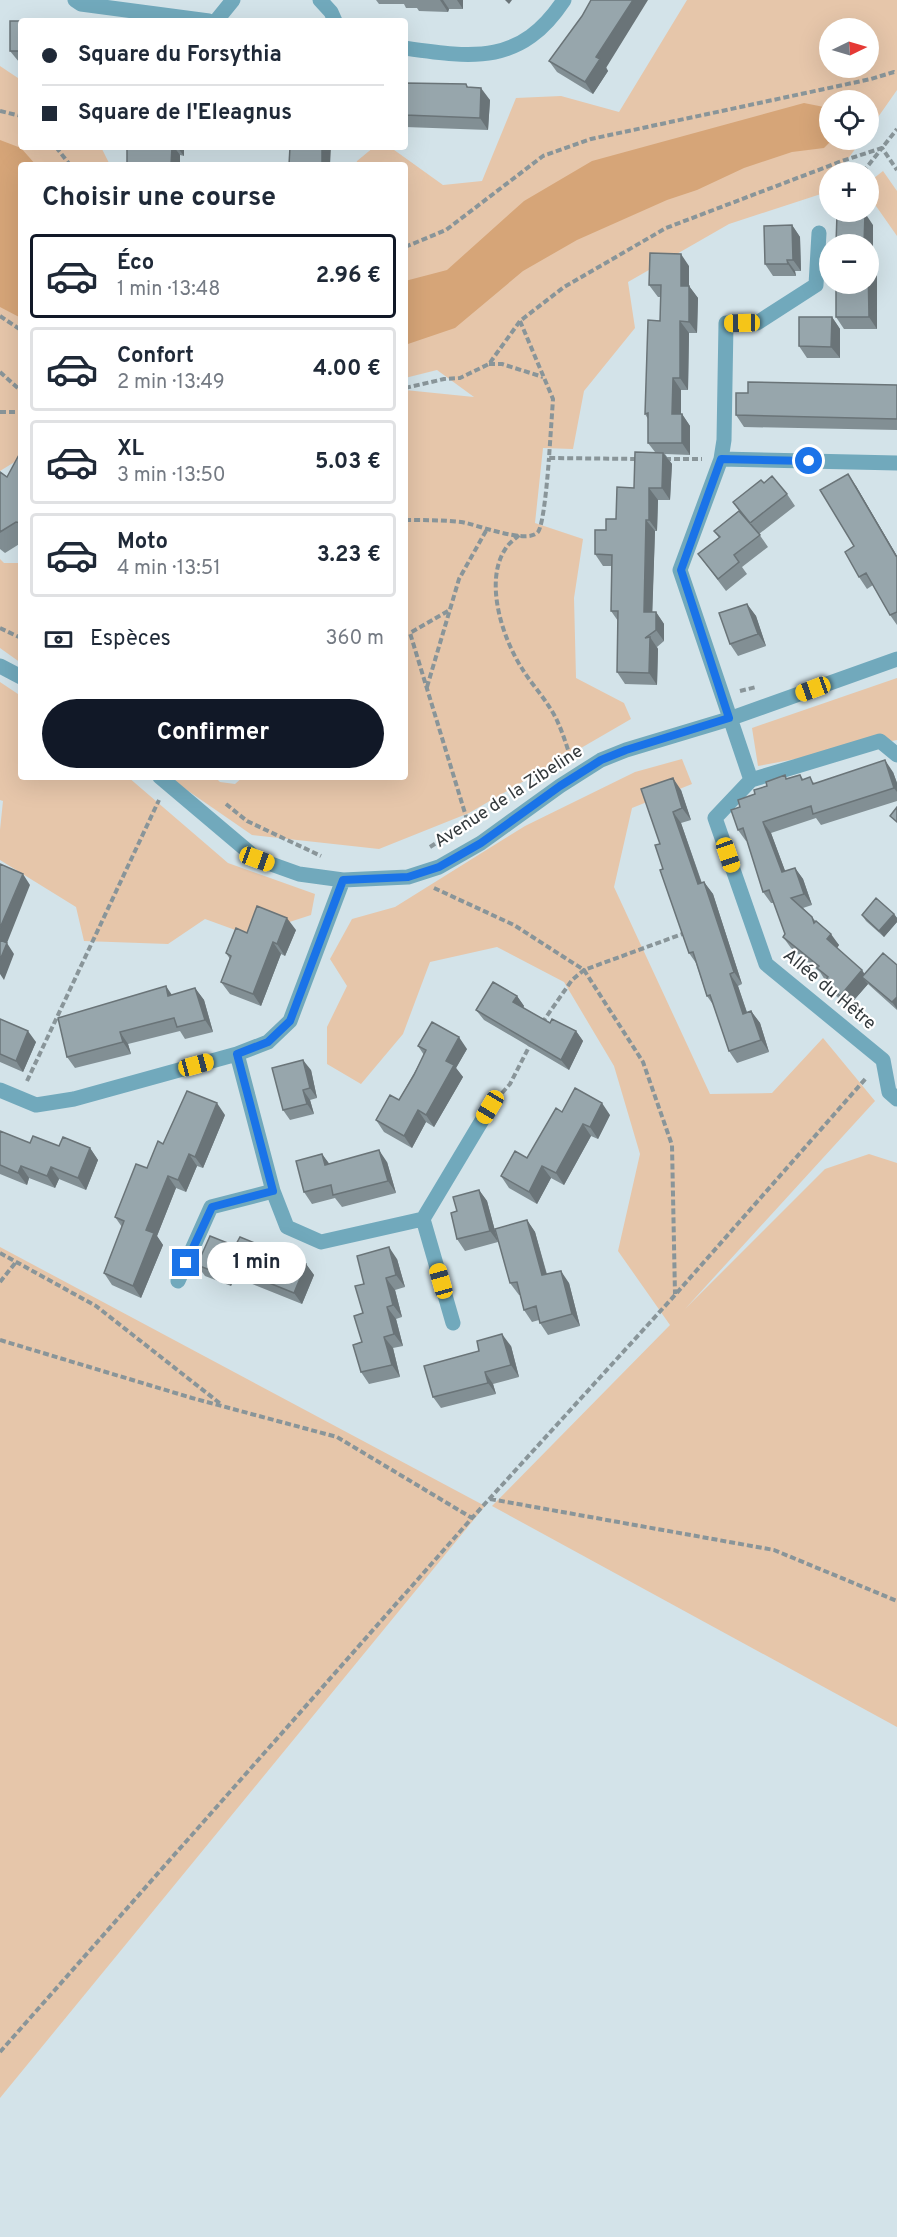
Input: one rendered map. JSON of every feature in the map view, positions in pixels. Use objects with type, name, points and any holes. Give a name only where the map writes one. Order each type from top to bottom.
[{"type":"street","points":[[75,0],[81,3],[188,18]]},
{"type":"street","points":[[218,18],[233,0]]},
{"type":"street","points":[[320,0],[334,18]]},
{"type":"street","points":[[408,48],[459,56],[501,52],[530,38],[554,14],[564,0]]},
{"type":"street","points":[[819,233],[816,285],[757,323],[726,323],[724,440],[721,459],[681,570],[751,780],[880,741],[897,755]]},
{"type":"street","points":[[721,459],[897,463]]},
{"type":"street","name":"Avenue de la Zibeline","points":[[164,780],[257,859],[299,874],[343,880],[408,877],[439,867],[481,843],[560,786],[601,760],[897,659]]},
{"type":"street","points":[[0,666],[18,675]]},
{"type":"street","name":"Allée du Hêtre","points":[[751,780],[715,818],[766,964],[883,1060]]},
{"type":"street","points":[[0,1090],[36,1105],[74,1099],[237,1054],[268,1042],[290,1021],[343,880]]},
{"type":"street","points":[[237,1054],[273,1191],[287,1227],[321,1242],[423,1219],[490,1107]]},
{"type":"street","points":[[883,1060],[889,1092],[897,1099]]},
{"type":"street","points":[[178,1281],[212,1207],[273,1191]]},
{"type":"street","points":[[423,1219],[453,1323]]},
{"type":"path","points":[[408,246],[446,230],[543,156],[591,139],[871,79],[894,72],[897,74]]},
{"type":"path","points":[[0,111],[18,115]]},
{"type":"path","points":[[871,162],[897,129]]},
{"type":"path","points":[[882,148],[897,170]]},
{"type":"path","points":[[489,364],[520,321],[564,287],[666,228],[882,148]]},
{"type":"path","points":[[58,150],[68,162]]},
{"type":"path","points":[[0,316],[18,328]]},
{"type":"path","points":[[408,520],[463,522],[508,535],[533,535],[539,531],[549,458],[553,399],[520,321]]},
{"type":"path","points":[[408,387],[444,379],[460,378],[489,364],[502,364],[544,378]]},
{"type":"path","points":[[0,372],[18,388]]},
{"type":"path","points":[[0,412],[18,412]]},
{"type":"path","points":[[549,458],[641,459]]},
{"type":"path","points":[[664,459],[721,459]]},
{"type":"path","points":[[427,689],[459,579],[487,529]]},
{"type":"path","points":[[519,535],[505,549],[496,576],[497,610],[503,632],[522,669],[550,708],[562,732],[573,765]]},
{"type":"path","points":[[448,611],[410,633],[468,823]]},
{"type":"path","points":[[0,628],[18,637]]},
{"type":"path","points":[[723,696],[757,686]]},
{"type":"path","points":[[20,1098],[164,780]]},
{"type":"path","points":[[422,853],[510,797]]},
{"type":"path","points":[[219,799],[246,821],[324,858]]},
{"type":"path","points":[[408,877],[514,925],[584,970],[643,1062],[672,1145],[675,1295]]},
{"type":"path","points":[[540,1027],[572,980],[584,970],[695,930]]},
{"type":"path","points":[[490,1107],[510,1084],[535,1036]]},
{"type":"path","points":[[0,2052],[472,1518],[675,1295],[883,1060]]},
{"type":"path","points":[[0,1254],[96,1306],[225,1407]]},
{"type":"path","points":[[0,1282],[16,1262]]},
{"type":"path","points":[[0,1340],[225,1407],[337,1437],[472,1518]]},
{"type":"path","points":[[489,1499],[774,1550],[897,1601]]},
{"type":"shaded area","points":[[687,0],[897,0],[897,90],[879,116],[879,90],[819,90],[819,150],[854,150],[846,162],[819,162],[819,195],[729,224],[628,282],[635,328],[584,391],[573,449],[543,448],[535,523],[583,539],[574,598],[576,678],[624,703],[631,719],[469,813],[379,849],[252,835],[172,780],[218,780],[235,784],[240,780],[408,780],[408,390],[474,397],[437,370],[408,377],[408,162],[357,161],[370,150],[394,150],[443,185],[482,181],[516,98],[561,96],[619,112]]},
{"type":"shaded area","points":[[0,66],[18,78],[18,150],[102,150],[108,162],[18,162],[18,460],[0,471]]},
{"type":"shaded area","points":[[804,103],[819,106],[819,149],[792,152],[744,168],[577,240],[523,271],[455,328],[408,344],[408,280],[447,270],[524,201],[592,161]]},
{"type":"shaded area","points":[[0,140],[18,147],[18,150],[23,150],[33,162],[18,162],[18,316],[0,307]]},
{"type":"shaded area","points":[[883,171],[897,191],[897,236],[879,210],[879,174]]},
{"type":"shaded area","points":[[0,559],[4,563],[18,563],[18,661],[0,648]]},
{"type":"shaded area","points":[[897,678],[897,740],[758,766],[752,728]]},
{"type":"shaded area","points":[[0,682],[18,694],[18,780],[131,780],[228,863],[315,894],[311,915],[249,935],[205,919],[168,944],[84,941],[76,907],[0,860],[3,801],[0,800]]},
{"type":"shaded area","points":[[682,759],[692,784],[632,808],[614,887],[710,1094],[772,1093],[823,1038],[875,1101],[685,1309],[825,1169],[869,1154],[897,1163],[897,1727],[492,1506],[670,1325],[618,1251],[640,1154],[614,1066],[564,982],[497,947],[430,962],[403,1034],[361,1084],[327,1064],[327,1027],[347,986],[330,959],[352,919],[395,907],[525,826],[635,772]]},
{"type":"shaded area","points":[[0,1247],[485,1506],[0,2098]]},
{"type":"building","points":[[591,0],[633,0],[596,57],[600,59],[585,82],[549,61]]},
{"type":"building","points":[[10,21],[18,21],[18,51],[10,51]]},
{"type":"building","points":[[408,83],[466,84],[467,87],[481,88],[480,118],[408,115]]},
{"type":"building","points":[[127,150],[172,150],[171,162],[127,162]]},
{"type":"building","points":[[290,150],[322,150],[322,162],[289,162]]},
{"type":"building","points":[[837,222],[865,222],[864,234],[836,234]]},
{"type":"building","points":[[792,225],[793,260],[787,260],[788,264],[765,264],[764,226]]},
{"type":"building","points":[[650,253],[681,254],[681,286],[689,286],[689,322],[680,321],[680,378],[673,378],[672,414],[682,414],[682,443],[648,443],[648,413],[645,414],[648,320],[660,321],[661,285],[649,285]]},
{"type":"building","points":[[836,294],[869,294],[869,317],[836,317]]},
{"type":"building","points":[[799,317],[832,317],[831,347],[799,346]]},
{"type":"building","points":[[748,382],[897,385],[897,419],[736,415],[736,393],[748,393]]},
{"type":"building","points":[[635,452],[663,453],[662,488],[649,488],[649,520],[646,520],[644,612],[656,612],[656,630],[645,638],[650,637],[649,673],[617,672],[618,611],[611,611],[612,555],[595,554],[595,530],[606,530],[606,519],[616,519],[617,487],[634,488]]},
{"type":"building","points":[[18,457],[18,522],[0,532],[0,472],[7,477]]},
{"type":"building","points":[[848,474],[897,556],[897,612],[890,615],[866,573],[859,577],[845,552],[854,546],[820,490]]},
{"type":"building","points":[[772,476],[787,494],[750,523],[733,502],[761,480],[764,483]]},
{"type":"building","points":[[739,511],[760,535],[734,555],[739,562],[718,579],[698,554],[720,537],[714,531]]},
{"type":"building","points":[[747,604],[758,634],[730,644],[719,613]]},
{"type":"building","points":[[885,760],[894,788],[813,814],[811,806],[763,822],[782,872],[795,868],[804,894],[791,898],[812,917],[814,923],[816,921],[831,934],[827,939],[862,970],[840,996],[825,981],[828,977],[817,968],[819,966],[783,937],[785,934],[769,890],[763,892],[743,828],[738,830],[731,810],[740,807],[738,800],[755,794],[754,790],[767,786],[766,782],[785,775],[786,779],[800,775],[802,780],[810,777],[813,784]]},
{"type":"building","points":[[673,778],[682,808],[673,812],[698,884],[704,882],[734,972],[730,974],[743,1014],[751,1011],[761,1040],[729,1051],[710,995],[707,996],[693,952],[689,953],[660,870],[663,869],[655,845],[660,844],[641,789]]},
{"type":"building","points":[[897,807],[897,822],[890,816]]},
{"type":"building","points":[[0,864],[23,874],[0,928]]},
{"type":"building","points":[[876,898],[894,914],[879,931],[862,915]]},
{"type":"building","points":[[257,906],[287,918],[277,944],[273,942],[253,994],[221,982],[231,956],[226,953],[236,928],[247,933]]},
{"type":"building","points":[[0,940],[7,943],[0,960]]},
{"type":"building","points":[[883,953],[897,965],[897,997],[892,1002],[862,977]]},
{"type":"building","points":[[493,982],[517,996],[513,1002],[550,1023],[552,1019],[576,1031],[561,1060],[476,1010]]},
{"type":"building","points":[[166,986],[168,996],[195,988],[205,1020],[177,1027],[174,1018],[120,1032],[123,1042],[67,1057],[58,1018]]},
{"type":"building","points":[[0,1019],[28,1031],[16,1061],[0,1054]]},
{"type":"building","points":[[432,1022],[459,1037],[446,1061],[454,1065],[426,1115],[418,1110],[404,1136],[376,1120],[390,1095],[399,1100],[414,1075],[426,1050],[418,1046]]},
{"type":"building","points":[[303,1060],[310,1088],[303,1090],[307,1104],[283,1110],[272,1068]]},
{"type":"building","points":[[575,1088],[602,1103],[590,1127],[583,1124],[556,1173],[542,1166],[529,1192],[501,1176],[515,1151],[527,1158],[556,1108],[562,1112]]},
{"type":"building","points":[[187,1091],[217,1103],[195,1157],[189,1154],[178,1180],[168,1176],[146,1230],[154,1233],[133,1286],[104,1273],[124,1221],[115,1217],[136,1164],[147,1168],[158,1141],[163,1144]]},
{"type":"building","points":[[0,1131],[30,1143],[33,1136],[59,1146],[63,1137],[90,1148],[78,1178],[51,1167],[47,1176],[21,1166],[18,1173],[0,1165]]},
{"type":"building","points":[[379,1150],[388,1181],[333,1195],[331,1185],[304,1192],[296,1161],[322,1154],[325,1165]]},
{"type":"building","points":[[479,1190],[490,1231],[457,1239],[451,1213],[457,1211],[453,1197]]},
{"type":"building","points":[[527,1220],[542,1275],[561,1271],[572,1314],[540,1323],[536,1306],[524,1310],[517,1282],[510,1283],[495,1229]]},
{"type":"building","points":[[210,1236],[235,1246],[240,1237],[306,1264],[294,1293],[227,1266],[223,1275],[197,1265]]},
{"type":"building","points":[[389,1247],[396,1275],[386,1278],[393,1305],[387,1307],[394,1334],[384,1337],[392,1365],[361,1372],[353,1345],[362,1342],[354,1316],[363,1313],[355,1286],[364,1284],[357,1256]]},
{"type":"building","points":[[502,1334],[511,1365],[485,1372],[488,1383],[433,1397],[424,1366],[479,1351],[477,1341]]},
{"type":"route","points":[[186,1263],[212,1207],[273,1191],[237,1054],[268,1042],[290,1021],[343,880],[408,877],[439,867],[481,843],[560,786],[601,760],[729,718],[681,570],[721,459],[809,461]]}]
